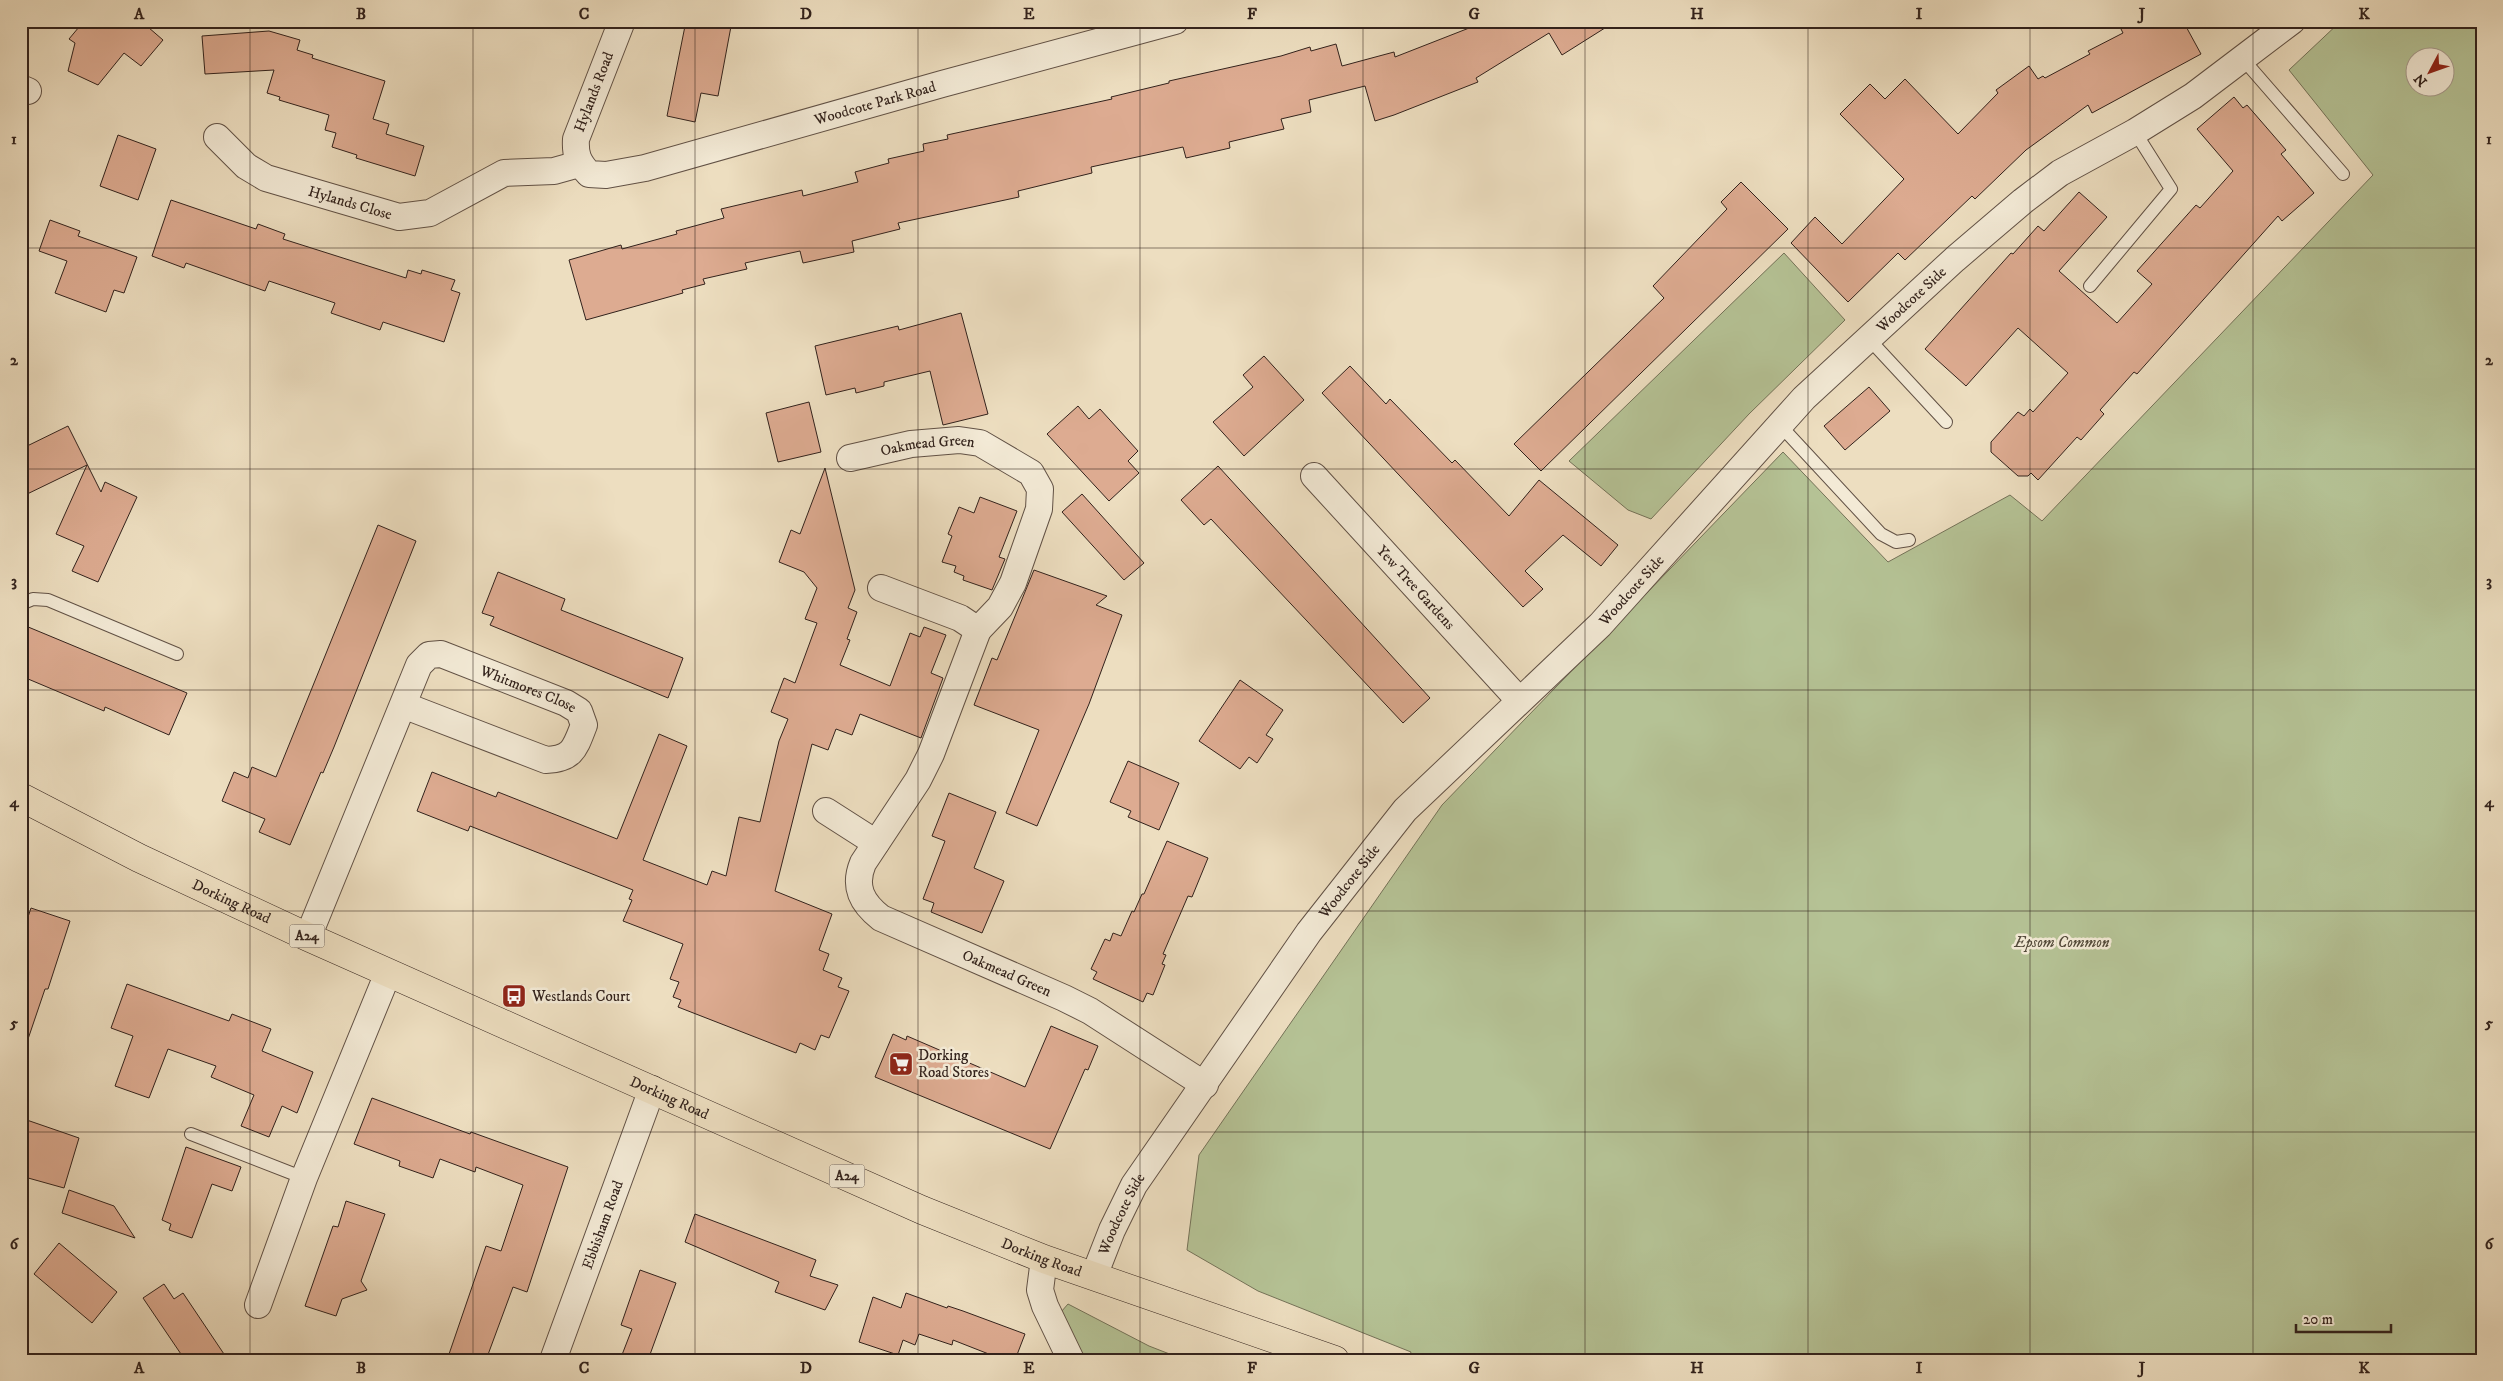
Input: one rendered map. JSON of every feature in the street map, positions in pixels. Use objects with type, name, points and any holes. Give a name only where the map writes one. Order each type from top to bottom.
[{"type":"highway","name":"Dorking Road","points":[[21,796],[139,858],[308,937],[922,1210],[1044,1259],[1334,1360]]},
{"type":"street","name":"Hylands Road","points":[[579,164],[575,153],[576,139],[622,21]]},
{"type":"street","name":"Woodcote Park Road","points":[[579,164],[589,174],[606,175],[645,168],[942,84],[1175,21]]},
{"type":"street","name":"Woodcote Side","points":[[1094,1276],[1112,1230],[1134,1185],[1309,932],[1405,810],[1600,625],[1779,424],[1868,338],[2023,202],[2060,173],[2135,132],[2193,96],[2292,21]]},
{"type":"street","name":"Hylands Close","points":[[216,136],[246,166],[266,178],[399,217],[417,216],[438,210],[504,173],[554,171],[579,164]]},
{"type":"street","name":"Oakmead Green","points":[[850,458],[911,444],[959,440],[980,443],[1032,473],[1040,489],[1039,509],[1012,583],[1000,607],[978,630],[931,754],[918,780],[863,863],[858,876],[860,893],[867,908],[881,918],[1090,1011],[1204,1085]]},
{"type":"street","name":"Yew Tree Gardens","points":[[1314,476],[1519,700]]},
{"type":"street","points":[[881,588],[960,618],[978,630]]},
{"type":"street","name":"Whitmores Close","points":[[308,937],[418,665],[429,656],[441,654],[566,704],[579,711],[584,726],[574,751],[560,760],[546,760],[403,705]]},
{"type":"street","points":[[826,811],[876,843]]},
{"type":"street","points":[[258,1304],[304,1178],[388,973]]},
{"type":"street","name":"Ebbisham Road","points":[[553,1360],[652,1089]]},
{"type":"street","points":[[1044,1259],[1040,1290],[1045,1306],[1071,1360]]},
{"type":"lane","points":[[2242,58],[2344,174]]},
{"type":"lane","points":[[2090,286],[2171,189],[2135,132]]},
{"type":"lane","points":[[1868,338],[1946,422]]},
{"type":"lane","points":[[1779,424],[1881,534],[1896,542],[1909,540]]},
{"type":"lane","points":[[21,604],[33,599],[48,600],[177,654]]},
{"type":"lane","points":[[191,1134],[304,1178]]},
{"type":"green space","name":"Epsom Common","points":[[2341,21],[2482,21],[2482,1360],[1408,1360],[1411,1352],[1258,1291],[1187,1250],[1199,1155],[1442,805],[1783,452],[1888,562],[2010,495],[2042,521],[2373,175],[2289,70]]},
{"type":"green space","points":[[1784,253],[1845,320],[1749,414],[1651,519],[1628,510],[1569,461]]},
{"type":"green space","points":[[1068,1304],[1149,1346],[1185,1360],[1085,1360],[1061,1312]]},
{"type":"building","points":[[84,21],[141,21],[163,40],[141,66],[124,53],[98,85],[68,71],[75,43],[69,39]]},
{"type":"building","points":[[686,21],[732,21],[718,96],[701,93],[695,122],[667,116]]},
{"type":"building","points":[[1487,21],[1616,21],[1562,55],[1549,33],[1476,78],[1478,82],[1375,121],[1365,86],[1309,100],[1311,112],[1281,119],[1284,129],[1229,142],[1230,148],[1186,158],[1183,147],[1091,167],[1092,173],[1018,191],[1019,197],[898,223],[900,229],[852,241],[854,252],[803,263],[800,251],[745,263],[747,269],[703,279],[705,284],[682,290],[683,293],[586,320],[569,260],[621,245],[622,249],[677,234],[676,231],[724,218],[721,209],[802,190],[803,196],[858,182],[855,172],[889,163],[888,159],[924,151],[923,144],[948,139],[947,135],[1112,99],[1111,97],[1169,83],[1169,81],[1281,56],[1310,47],[1311,51],[1336,44],[1342,66],[1394,52],[1395,57]]},
{"type":"building","points":[[2117,21],[2183,21],[2201,54],[2092,113],[2088,105],[2026,150],[1975,199],[1972,196],[1905,260],[1898,253],[1848,302],[1791,243],[1815,217],[1842,244],[1904,179],[1840,114],[1870,84],[1885,99],[1905,79],[1958,134],[1998,93],[1996,90],[2029,66],[2038,79],[2043,76],[2045,78],[2090,54],[2088,51],[2123,33]]},
{"type":"building","points":[[269,31],[300,40],[297,50],[313,55],[312,58],[385,81],[373,119],[389,124],[386,134],[424,146],[415,176],[356,158],[357,155],[332,147],[336,133],[325,130],[329,115],[279,100],[280,97],[267,93],[274,70],[205,74],[202,36]]},
{"type":"building","points":[[2234,97],[2243,108],[2247,105],[2286,150],[2281,154],[2314,193],[2282,221],[2278,216],[2137,374],[2134,372],[2100,410],[2104,414],[2081,440],[2077,437],[2038,480],[2031,473],[2028,476],[2018,476],[1991,452],[1991,442],[2018,412],[2024,416],[2030,409],[2033,412],[2068,373],[2018,328],[1966,386],[1925,349],[2011,253],[2013,254],[2038,226],[2044,231],[2079,192],[2107,217],[2059,271],[2117,323],[2152,284],[2137,271],[2196,205],[2200,208],[2233,171],[2197,129]]},
{"type":"building","points":[[118,135],[156,149],[138,200],[100,186]]},
{"type":"building","points":[[1741,182],[1788,229],[1541,471],[1514,444],[1664,298],[1653,286],[1727,209],[1721,202]]},
{"type":"building","points":[[171,200],[256,229],[258,224],[285,234],[283,239],[406,278],[408,270],[421,274],[422,270],[455,280],[451,290],[460,293],[444,342],[383,322],[380,330],[331,313],[335,303],[269,281],[265,291],[186,263],[184,268],[152,256]]},
{"type":"building","points":[[50,220],[80,231],[78,236],[137,257],[124,293],[114,290],[106,312],[55,293],[67,261],[39,251]]},
{"type":"building","points":[[961,313],[988,414],[943,425],[930,371],[884,382],[884,386],[856,393],[855,388],[826,395],[815,346],[898,326],[899,330]]},
{"type":"building","points":[[1264,356],[1304,400],[1244,456],[1213,422],[1253,387],[1243,375]]},
{"type":"building","points":[[1350,366],[1386,404],[1390,399],[1452,463],[1455,460],[1509,516],[1539,480],[1618,545],[1601,566],[1563,535],[1525,571],[1543,589],[1523,607],[1322,393]]},
{"type":"building","points":[[1869,387],[1890,411],[1845,450],[1824,426]]},
{"type":"building","points":[[809,402],[821,452],[778,462],[766,413]]},
{"type":"building","points":[[1078,406],[1089,419],[1100,409],[1138,451],[1128,461],[1139,473],[1109,501],[1047,434]]},
{"type":"building","points":[[68,426],[101,492],[105,482],[137,497],[98,582],[72,571],[84,546],[56,534],[87,465],[21,497],[21,449]]},
{"type":"building","points":[[1218,466],[1430,698],[1403,723],[1211,519],[1204,525],[1181,500]]},
{"type":"building","points":[[825,468],[855,590],[848,608],[857,612],[847,639],[850,640],[840,665],[890,686],[910,633],[920,637],[924,627],[946,635],[931,673],[943,678],[921,738],[860,714],[852,735],[836,729],[828,750],[812,744],[775,891],[832,914],[819,950],[829,954],[823,970],[842,978],[838,987],[849,991],[829,1038],[821,1035],[815,1050],[800,1043],[796,1053],[678,1007],[681,1000],[673,997],[679,982],[670,979],[683,944],[623,921],[632,900],[629,899],[633,890],[470,826],[468,831],[417,811],[432,772],[496,797],[498,792],[617,839],[659,734],[687,746],[643,860],[707,885],[712,871],[726,876],[739,817],[760,822],[779,741],[788,719],[771,712],[784,678],[795,683],[817,623],[805,619],[817,588],[804,572],[779,562],[791,530],[800,534]]},
{"type":"building","points":[[1082,494],[1144,563],[1124,580],[1062,512]]},
{"type":"building","points":[[980,497],[1017,511],[999,557],[1005,559],[992,590],[963,580],[964,576],[954,572],[956,566],[942,562],[952,536],[948,534],[959,507],[974,513]]},
{"type":"building","points":[[378,525],[416,541],[334,747],[323,773],[321,772],[290,845],[259,832],[265,819],[222,801],[234,772],[248,778],[252,767],[276,777]]},
{"type":"building","points":[[1034,570],[1107,596],[1096,605],[1122,615],[1089,704],[1037,826],[1006,813],[1039,730],[974,705],[992,658],[997,660]]},
{"type":"building","points":[[498,572],[565,599],[561,610],[683,658],[668,698],[490,625],[494,617],[482,613]]},
{"type":"building","points":[[21,624],[187,693],[169,735],[105,707],[104,711],[21,676]]},
{"type":"building","points":[[1240,680],[1283,710],[1266,735],[1273,739],[1257,763],[1249,757],[1240,769],[1199,741]]},
{"type":"building","points":[[1128,761],[1179,783],[1159,830],[1128,817],[1131,811],[1110,802]]},
{"type":"building","points":[[949,793],[996,812],[974,868],[1004,881],[982,933],[931,912],[934,903],[923,899],[945,841],[932,836]]},
{"type":"building","points":[[1167,841],[1208,858],[1192,897],[1188,896],[1163,954],[1166,955],[1162,964],[1165,965],[1153,995],[1147,993],[1143,1002],[1093,979],[1097,972],[1091,969],[1105,939],[1110,941],[1113,933],[1121,936],[1132,911],[1134,912],[1142,894],[1144,894]]},
{"type":"building","points":[[31,908],[70,921],[48,989],[45,989],[26,1045],[21,1045],[21,938]]},
{"type":"building","points":[[127,984],[229,1021],[232,1014],[271,1029],[262,1051],[313,1072],[297,1113],[282,1106],[269,1137],[241,1126],[254,1095],[211,1077],[216,1066],[168,1049],[149,1098],[115,1086],[133,1036],[111,1028]]},
{"type":"building","points":[[1051,1026],[1098,1046],[1088,1070],[1085,1069],[1050,1149],[875,1077],[893,1034],[906,1040],[907,1036],[1025,1087]]},
{"type":"building","points":[[372,1098],[568,1167],[527,1292],[513,1287],[486,1360],[447,1360],[486,1246],[501,1251],[523,1185],[476,1167],[475,1172],[440,1159],[433,1178],[399,1166],[400,1161],[354,1144]]},
{"type":"building","points":[[21,1118],[79,1138],[64,1188],[21,1176]]},
{"type":"building","points":[[186,1147],[241,1167],[232,1191],[212,1184],[192,1238],[169,1230],[171,1224],[162,1220]]},
{"type":"building","points":[[69,1190],[114,1206],[135,1238],[62,1213]]},
{"type":"building","points":[[346,1201],[385,1214],[361,1281],[367,1290],[342,1299],[336,1316],[305,1306],[333,1226],[338,1227]]},
{"type":"building","points":[[695,1214],[816,1260],[810,1276],[838,1285],[825,1310],[775,1292],[779,1282],[685,1242]]},
{"type":"building","points":[[59,1243],[117,1292],[92,1323],[34,1274]]},
{"type":"building","points":[[640,1270],[676,1283],[648,1360],[620,1360],[632,1329],[621,1325]]},
{"type":"building","points":[[164,1284],[174,1299],[183,1293],[228,1360],[185,1360],[143,1298]]},
{"type":"building","points":[[906,1293],[947,1308],[948,1306],[963,1311],[1025,1334],[1015,1360],[1004,1360],[953,1340],[952,1345],[919,1334],[915,1345],[903,1340],[898,1355],[859,1342],[873,1297],[901,1308]]},
{"type":"place","name":"Westlands Court","points":[[514,996]]},
{"type":"place","name":"Dorking Road Stores","points":[[901,1064]]}]
